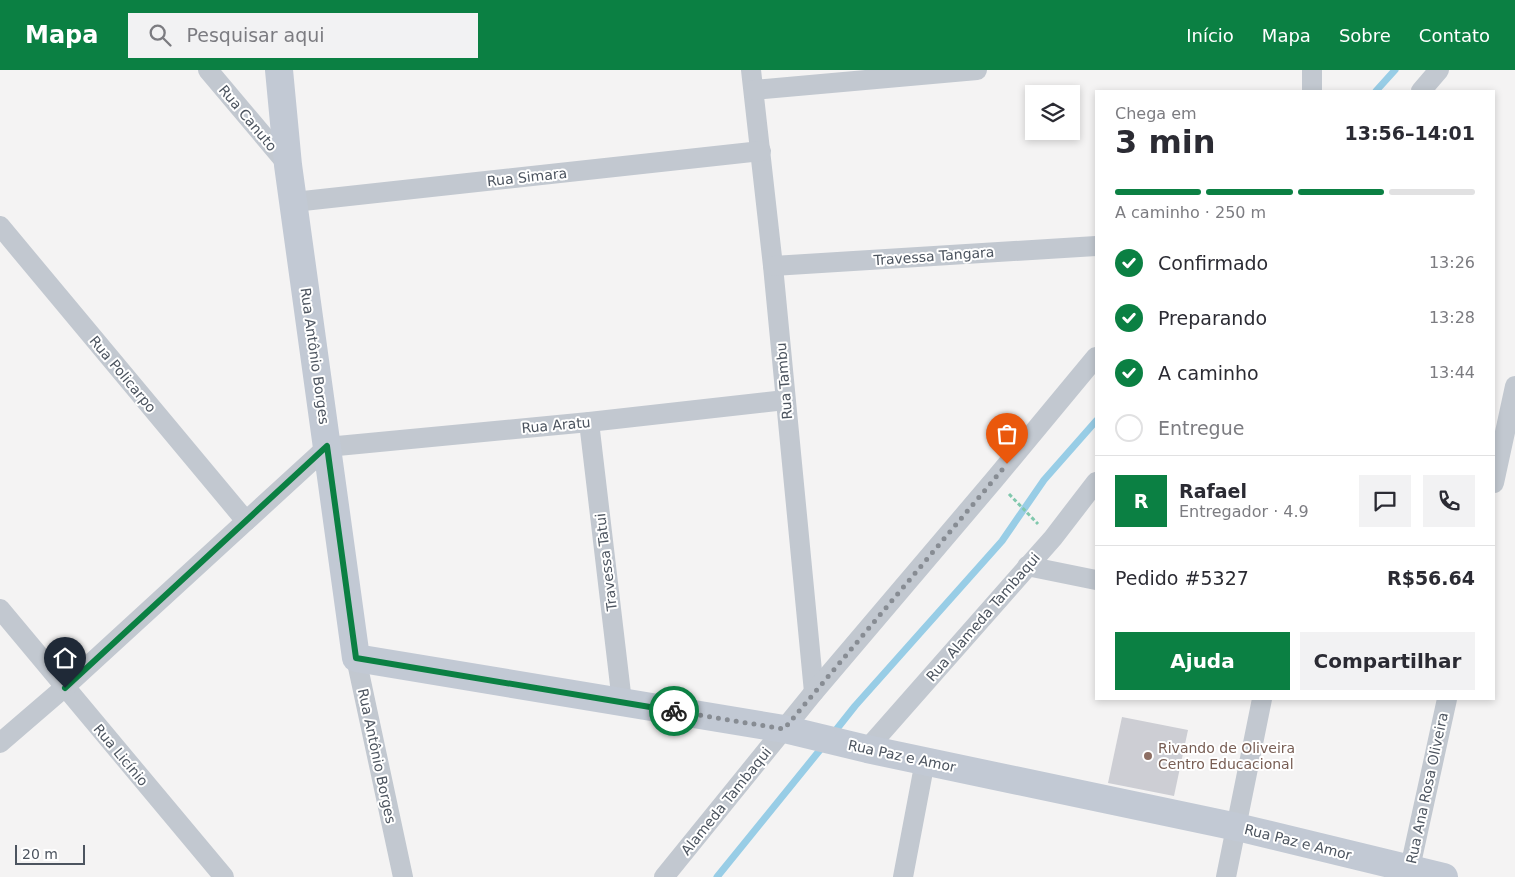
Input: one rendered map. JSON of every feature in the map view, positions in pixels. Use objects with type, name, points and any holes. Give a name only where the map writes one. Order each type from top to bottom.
[{"type":"street","name":"Rua Canuto","points":[[208,70],[288,165]]},
{"type":"street","name":"Rua Antônio Borges","points":[[279,70],[288,165],[356,658],[403,877]]},
{"type":"street","name":"Rua Tambu","points":[[751,70],[773,266],[814,692]]},
{"type":"street","points":[[754,90],[977,70]]},
{"type":"street","points":[[1312,70],[1312,90]]},
{"type":"street","points":[[1422,90],[1440,70]]},
{"type":"street","name":"Rua Simara","points":[[294,202],[761,151]]},
{"type":"street","name":"Rua Policarpo","points":[[0,226],[246,521]]},
{"type":"street","name":"Travessa Tangara","points":[[773,266],[1095,246]]},
{"type":"street","name":"Alameda Tambaqui","points":[[664,877],[794,732],[814,692],[1095,358]]},
{"type":"street","points":[[1495,478],[1515,386]]},
{"type":"street","name":"Rua Aratu","points":[[327,446],[589,422],[785,400]]},
{"type":"street","name":"Travessa Tatui","points":[[589,422],[622,702]]},
{"type":"street","points":[[0,743],[65,688],[327,446]]},
{"type":"street","name":"Rua Alameda Tambaqui","points":[[857,746],[1053,538],[1095,483]]},
{"type":"street","points":[[1027,566],[1095,580]]},
{"type":"street","name":"Rua Licínio","points":[[0,609],[224,877]]},
{"type":"street","name":"Rua Paz e Amor","points":[[356,658],[794,732],[1237,828],[1409,873],[1444,877]]},
{"type":"street","points":[[1226,877],[1262,700]]},
{"type":"street","name":"Rua Ana Rosa Oliveira","points":[[1409,873],[1447,700]]},
{"type":"street","points":[[903,877],[925,761]]},
{"type":"path","points":[[1008,494],[1045,530]]},
{"type":"building","name":"Rivando de Oliveira Centro Educacional","points":[[1122,717],[1188,730],[1174,796],[1108,783]]},
{"type":"waterway","points":[[1377,90],[1395,70]]},
{"type":"waterway","points":[[832,735],[855,706],[1002,541],[1044,480],[1095,422]]},
{"type":"waterway","points":[[717,877],[824,745]]},
{"type":"way so far","points":[[674,711],[784,729],[1007,464]]},
{"type":"place","name":"Rivando de Oliveira Centro Educacional","points":[[1148,756]]},
{"type":"route","points":[[65,688],[327,446],[356,658],[674,711]]}]
